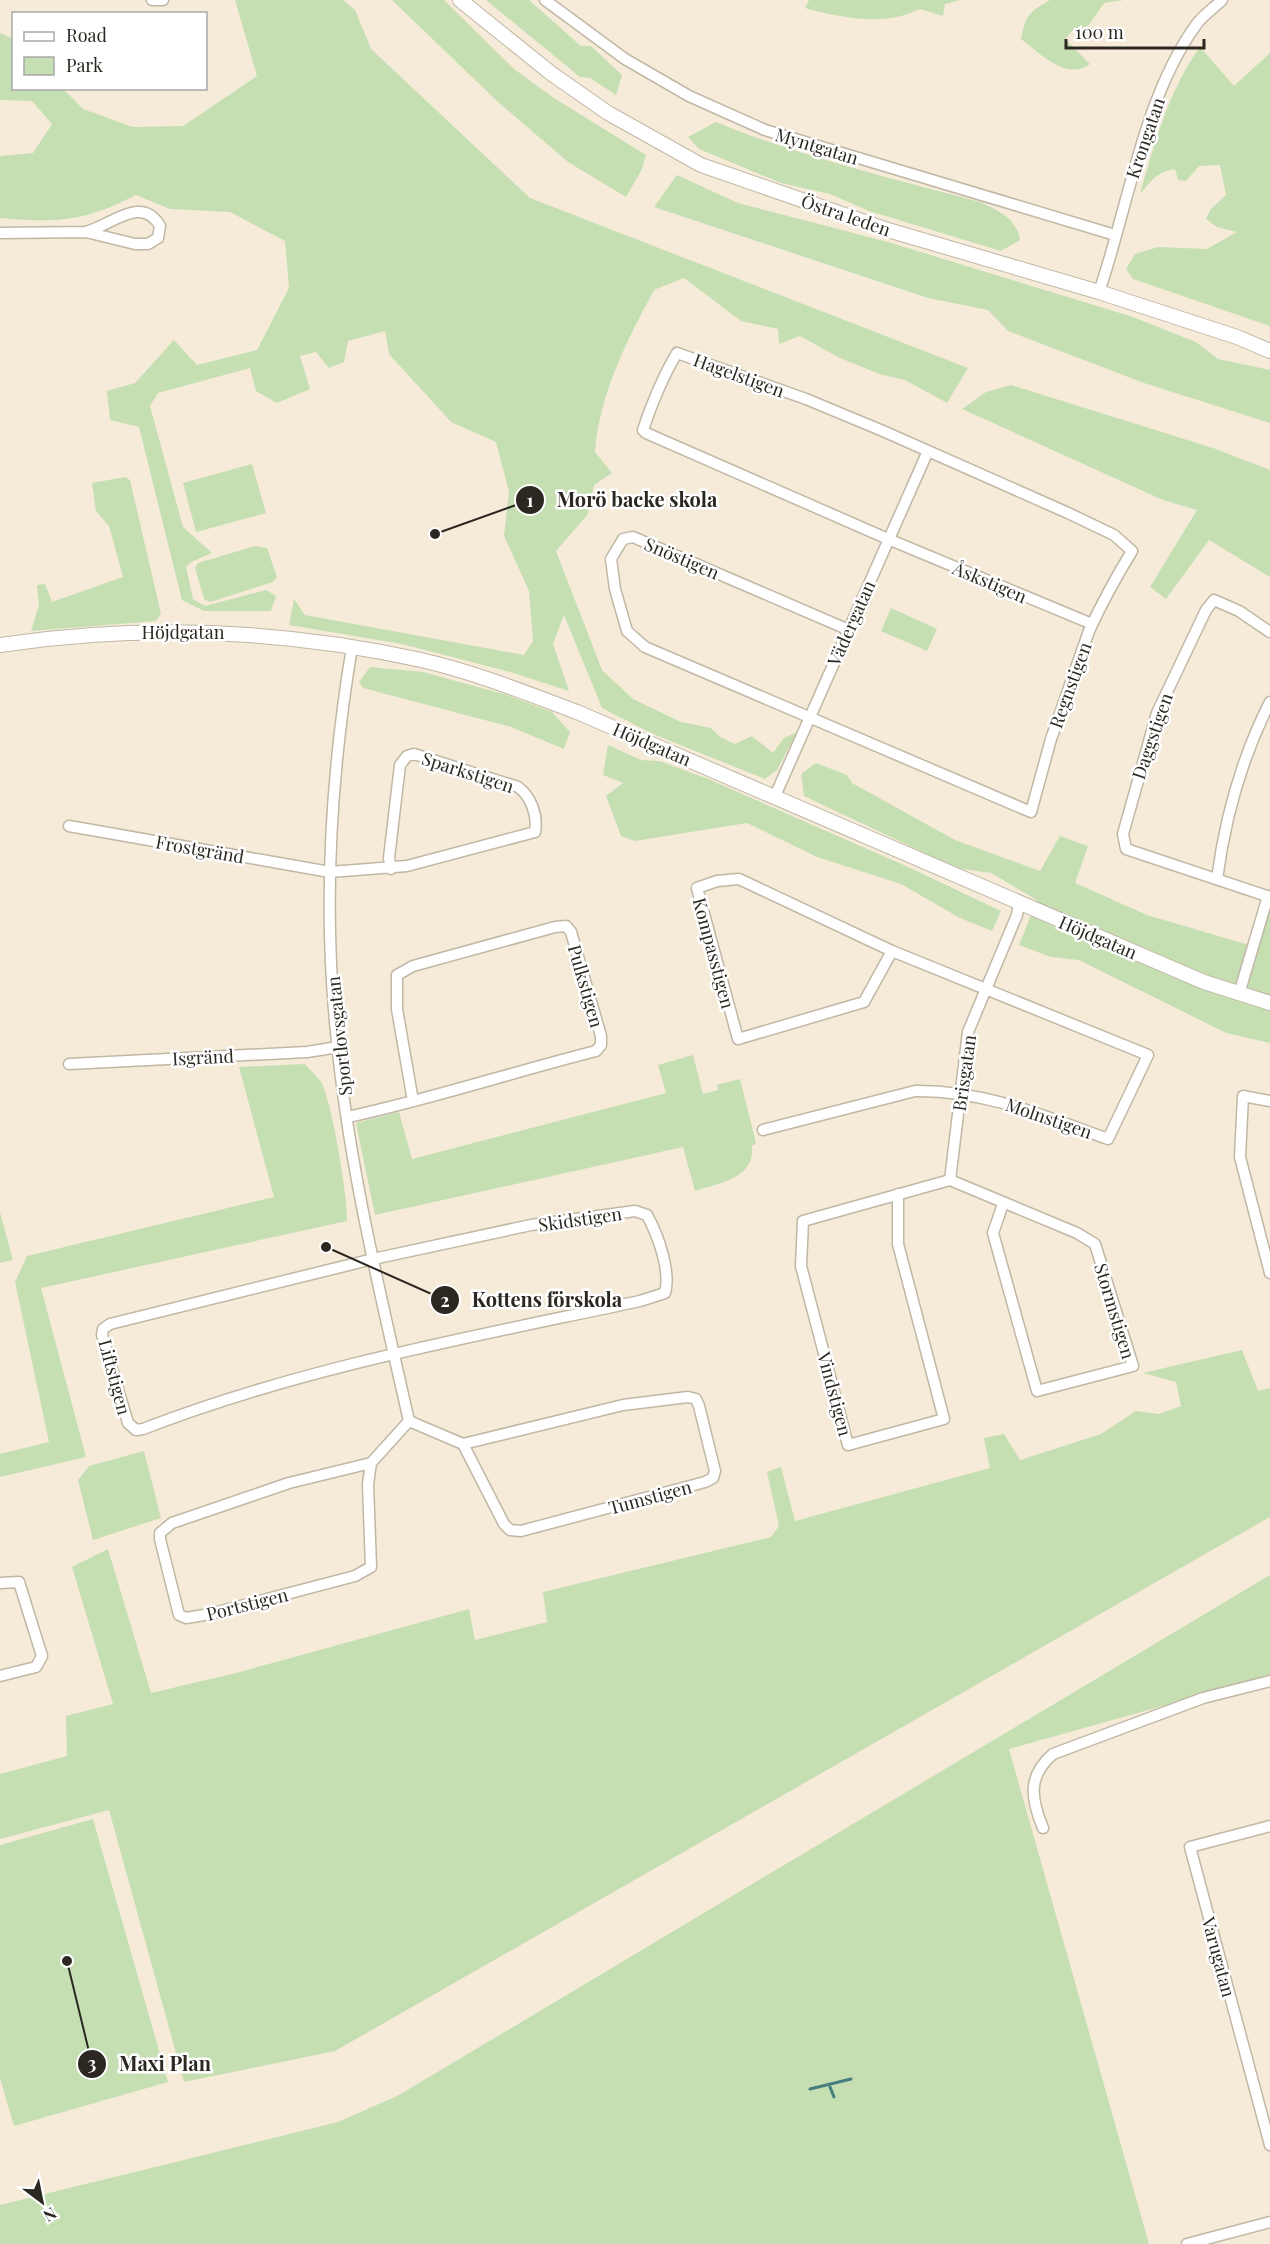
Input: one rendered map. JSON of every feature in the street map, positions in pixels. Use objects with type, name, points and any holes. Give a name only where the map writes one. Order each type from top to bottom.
[{"type":"street","points":[[152,0],[163,0]]},
{"type":"street","name":"Östra leden","points":[[460,0],[552,74],[608,113],[701,165],[888,230],[1099,292],[1237,337],[1270,351]]},
{"type":"street","name":"Myntgatan","points":[[545,0],[632,63],[689,96],[765,130],[1115,235]]},
{"type":"street","name":"Krongatan","points":[[1099,292],[1166,78],[1196,24],[1222,0]]},
{"type":"street","points":[[0,233],[86,232],[144,244],[158,238],[160,226],[154,215],[142,210],[86,232]]},
{"type":"street","name":"Hagelstigen","points":[[888,539],[646,433],[643,430],[663,375],[677,353],[806,399],[928,451]]},
{"type":"street","name":"Vädergatan","points":[[775,796],[928,451]]},
{"type":"street","name":"Regnstigen","points":[[809,717],[1031,812],[1051,739],[1092,624],[1132,551],[1114,535],[928,451]]},
{"type":"street","name":"Snöstigen","points":[[809,717],[645,647],[633,638],[627,631],[615,589],[611,559],[623,539],[633,537],[849,630]]},
{"type":"street","name":"Åskstigen","points":[[888,539],[1092,624]]},
{"type":"street","name":"Daggstigen","points":[[1269,896],[1126,849],[1123,834],[1157,712],[1206,610],[1214,600],[1239,611],[1270,632]]},
{"type":"street","name":"Höjdgatan","points":[[0,645],[117,632],[184,631],[291,637],[423,661],[526,692],[775,796],[1194,978],[1270,1003]]},
{"type":"street","name":"Sportlovsgatan","points":[[352,647],[336,761],[330,872],[330,939],[338,1047],[348,1118],[373,1258],[409,1421]]},
{"type":"street","points":[[1217,879],[1231,807],[1252,744],[1270,702]]},
{"type":"street","name":"Sparkstigen","points":[[330,872],[391,869],[535,832],[537,823],[527,793],[518,787],[414,754],[406,756],[400,765],[389,858],[391,869]]},
{"type":"street","name":"Frostgränd","points":[[69,826],[330,872]]},
{"type":"street","name":"Kompasstigen","points":[[891,951],[864,1002],[738,1039],[697,888],[717,881],[739,879],[891,951],[986,988]]},
{"type":"street","points":[[1239,994],[1269,896]]},
{"type":"street","name":"Brisgatan","points":[[950,1180],[968,1032],[1019,903]]},
{"type":"street","name":"Pulkstigen","points":[[348,1118],[412,1101],[596,1051],[601,1045],[601,1036],[571,932],[566,926],[555,927],[413,966],[397,975],[397,1009],[412,1101]]},
{"type":"street","name":"Molnstigen","points":[[763,1130],[915,1091],[997,1099],[1108,1138],[1148,1055],[986,988]]},
{"type":"street","name":"Isgränd","points":[[69,1064],[307,1052],[338,1047]]},
{"type":"street","points":[[1270,1101],[1243,1096],[1240,1157],[1270,1273]]},
{"type":"street","name":"Vindstigen","points":[[898,1194],[898,1244],[944,1419],[848,1445],[801,1266],[803,1221],[898,1194],[950,1180]]},
{"type":"street","name":"Stormstigen","points":[[950,1180],[1077,1233],[1095,1244],[1133,1366],[1037,1391],[993,1233],[1003,1204]]},
{"type":"street","name":"Skidstigen","points":[[373,1258],[531,1225],[635,1211],[649,1219],[666,1276],[665,1293],[654,1297],[394,1355]]},
{"type":"street","name":"Liftstigen","points":[[373,1258],[110,1324],[103,1329],[102,1335],[128,1423],[136,1430],[230,1397],[335,1367],[394,1355]]},
{"type":"street","name":"Tumstigen","points":[[688,1397],[696,1399],[699,1406],[715,1463],[715,1471],[713,1478],[705,1482],[521,1531],[510,1530],[504,1524],[463,1444],[623,1405],[688,1397]]},
{"type":"street","points":[[370,1463],[409,1421],[463,1444]]},
{"type":"street","name":"Portstigen","points":[[370,1463],[368,1484],[371,1567],[355,1576],[210,1614],[186,1618],[179,1615],[160,1539],[160,1533],[164,1528],[172,1523],[289,1483],[370,1463]]},
{"type":"street","points":[[0,1583],[19,1582],[42,1656],[36,1666],[0,1676]]},
{"type":"street","points":[[1042,1828],[1032,1784],[1044,1762],[1053,1754],[1203,1698],[1270,1681]]},
{"type":"street","name":"Varugatan","points":[[1270,1826],[1190,1848],[1270,2145]]},
{"type":"street","points":[[1187,2244],[1270,2222]]},
{"type":"green space","points":[[235,0],[343,0],[355,10],[371,49],[530,198],[968,368],[947,403],[905,380],[879,374],[840,358],[800,336],[779,344],[778,329],[741,321],[684,278],[654,290],[634,328],[608,389],[598,431],[595,452],[612,473],[594,485],[588,514],[556,551],[602,670],[633,699],[681,722],[711,728],[720,737],[735,744],[752,736],[773,753],[784,738],[797,732],[777,770],[765,779],[653,734],[602,708],[564,615],[553,644],[569,691],[510,672],[402,644],[289,625],[294,599],[305,615],[524,655],[533,641],[529,591],[504,536],[509,492],[496,442],[451,422],[389,354],[385,331],[348,341],[344,362],[329,368],[316,352],[300,356],[310,389],[277,403],[256,391],[250,368],[158,393],[150,406],[183,527],[212,553],[191,562],[186,567],[193,599],[205,606],[266,590],[276,596],[271,611],[204,611],[182,600],[139,427],[110,420],[107,391],[135,383],[174,340],[197,365],[257,350],[289,288],[285,241],[230,212],[170,209],[136,195],[101,211],[70,218],[38,220],[0,218],[0,156],[33,153],[52,124],[32,101],[0,100],[0,33],[12,39],[12,90],[64,90],[83,109],[133,127],[183,126],[257,76]]},
{"type":"green space","points":[[392,0],[444,0],[514,69],[554,98],[646,155],[642,169],[626,197],[568,162],[498,102]]},
{"type":"green space","points":[[486,0],[529,0],[581,46],[591,46],[622,75],[616,95],[590,78],[580,77]]},
{"type":"green space","points":[[809,0],[960,0],[945,4],[943,16],[920,9],[892,18],[863,19],[805,8]]},
{"type":"green space","points":[[1050,0],[1124,0],[1104,3],[1088,26],[1073,30],[1065,39],[1090,64],[1081,69],[1072,70],[1053,63],[1021,39],[1030,15]]},
{"type":"green space","points":[[1200,47],[1234,86],[1270,53],[1270,326],[1133,279],[1126,269],[1135,254],[1158,247],[1207,249],[1237,232],[1217,227],[1206,219],[1210,210],[1226,195],[1220,165],[1199,166],[1186,181],[1178,180],[1175,169],[1169,170],[1155,178],[1140,194],[1171,100]]},
{"type":"green space","points":[[716,122],[813,156],[980,202],[1011,220],[1020,240],[1001,251],[869,211],[830,194],[781,183],[699,149],[688,137]]},
{"type":"green space","points":[[677,175],[738,203],[888,242],[1130,316],[1196,342],[1218,359],[1270,370],[1270,423],[1144,383],[1008,331],[988,310],[928,298],[654,207]]},
{"type":"green space","points":[[1011,385],[1213,448],[1270,470],[1270,577],[1209,540],[1166,599],[1150,587],[1197,510],[1163,500],[962,409],[986,392]]},
{"type":"green space","points":[[252,464],[266,513],[196,532],[183,483]]},
{"type":"green space","points":[[125,477],[130,480],[161,614],[156,621],[31,631],[39,605],[37,585],[45,584],[52,602],[123,577],[109,526],[96,511],[92,483]]},
{"type":"green space","points":[[255,546],[267,548],[277,577],[273,582],[210,602],[204,599],[195,568],[198,563]]},
{"type":"green space","points":[[891,608],[937,629],[927,651],[881,631]]},
{"type":"green space","points":[[370,667],[423,672],[507,695],[552,712],[570,732],[564,749],[511,727],[363,688],[359,682]]},
{"type":"green space","points":[[608,745],[641,760],[659,761],[706,778],[908,867],[1001,911],[992,931],[960,918],[901,884],[817,857],[747,823],[635,841],[621,836],[606,796],[623,783],[603,775]]},
{"type":"green space","points":[[816,763],[847,775],[852,783],[955,840],[1040,871],[1060,836],[1088,846],[1075,883],[1147,915],[1259,948],[1270,908],[1270,1043],[1226,1033],[1079,960],[1051,957],[1019,945],[1037,900],[991,873],[956,868],[804,796],[801,774]]},
{"type":"green space","points":[[693,1055],[703,1094],[718,1090],[717,1085],[740,1079],[756,1143],[752,1146],[748,1166],[734,1178],[695,1191],[683,1147],[375,1215],[356,1123],[399,1112],[412,1159],[666,1093],[658,1065]]},
{"type":"green space","points":[[305,1064],[321,1082],[330,1109],[342,1172],[347,1221],[41,1288],[86,1457],[0,1477],[0,1454],[49,1442],[15,1282],[27,1256],[274,1197],[239,1067]]},
{"type":"green space","points":[[0,1212],[13,1260],[0,1263]]},
{"type":"green space","points":[[1242,1350],[1258,1391],[1270,1388],[1270,1517],[335,2051],[184,2082],[109,1810],[0,1839],[0,1774],[67,1756],[66,1716],[113,1704],[72,1567],[108,1549],[151,1693],[236,1673],[469,1609],[475,1640],[547,1622],[543,1592],[771,1537],[779,1526],[767,1472],[781,1467],[795,1521],[990,1468],[984,1438],[1004,1434],[1020,1460],[1101,1434],[1136,1411],[1159,1414],[1181,1406],[1176,1382],[1143,1373]]},
{"type":"green space","points":[[144,1451],[161,1518],[93,1540],[78,1480],[89,1466]]},
{"type":"green space","points":[[1270,1575],[1270,1676],[1009,1749],[1149,2244],[0,2244],[0,2205],[338,2122],[399,2095]]},
{"type":"green space","points":[[93,1819],[168,2082],[14,2126],[0,2078],[0,1845]]},
{"type":"waterway","points":[[810,2089],[851,2079]]},
{"type":"waterway","points":[[830,2087],[834,2097]]},
{"type":"place","name":"Morö backe skola","points":[[435,534]]},
{"type":"place","name":"Kottens förskola","points":[[326,1247]]},
{"type":"place","name":"Maxi Plan","points":[[67,1961]]}]
